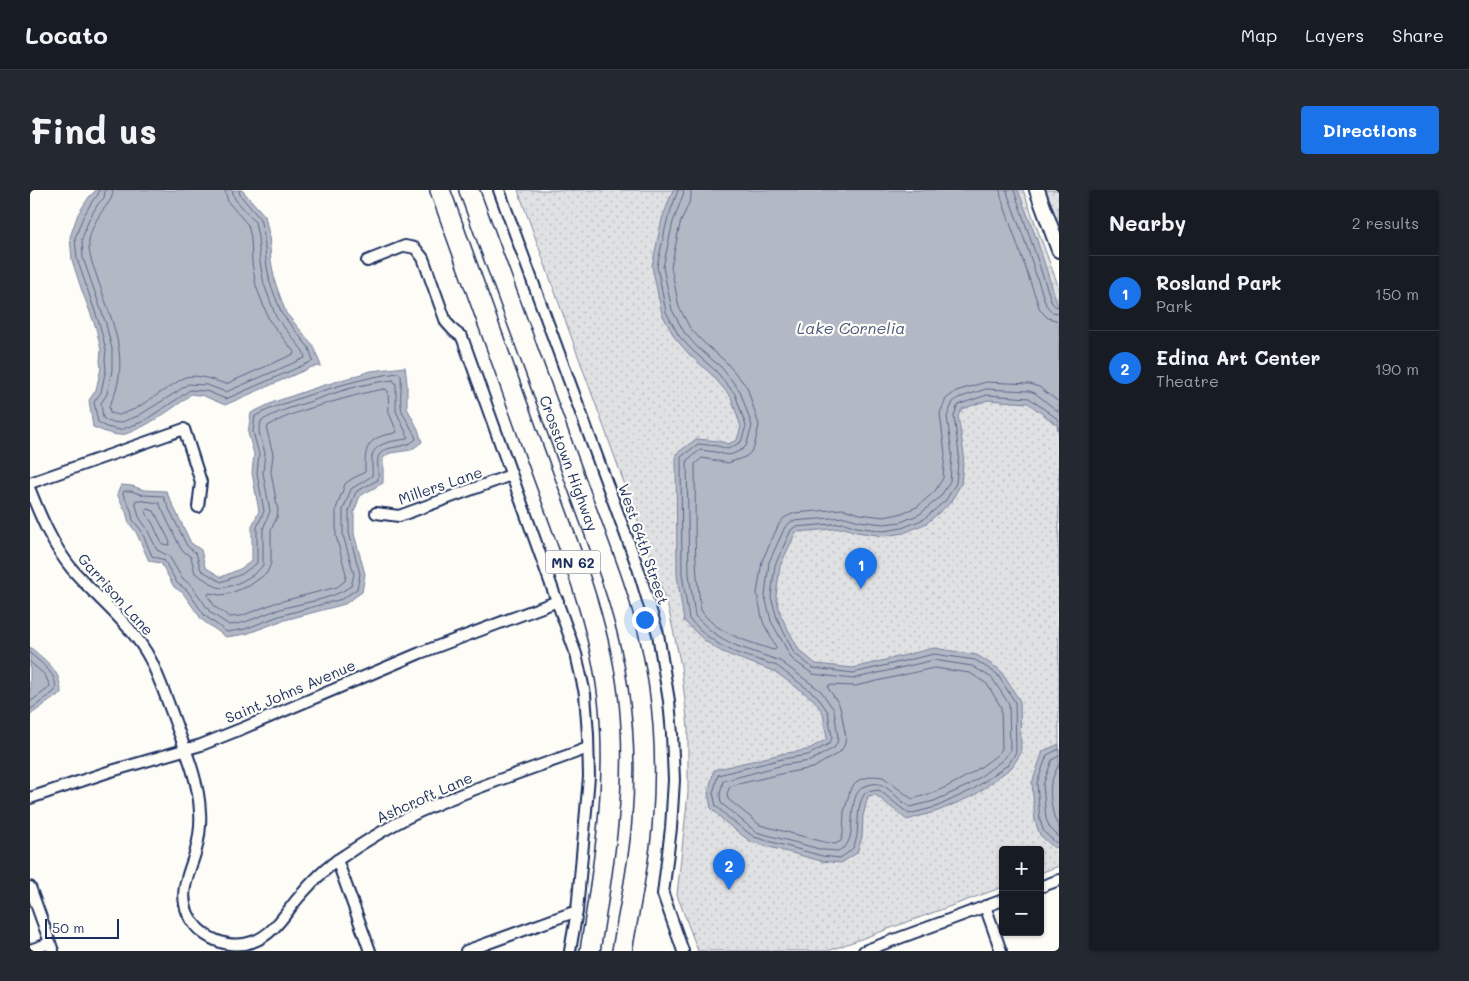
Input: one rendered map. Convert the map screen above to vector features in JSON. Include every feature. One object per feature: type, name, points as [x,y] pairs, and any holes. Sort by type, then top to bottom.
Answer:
[{"type":"highway","name":"Crosstown Highway","points":[[440,190],[560,523],[592,617],[603,666],[609,704],[612,764],[607,838],[590,951]]},
{"type":"highway","name":"Crosstown Highway","points":[[469,190],[607,566],[632,650],[644,736],[645,779],[642,825],[623,951]]},
{"type":"street","name":"West 64th Street","points":[[499,190],[638,568],[658,634],[669,701],[674,780],[664,894],[683,951]]},
{"type":"street","points":[[1037,190],[1059,250]]},
{"type":"street","points":[[367,261],[405,246],[415,248],[422,258],[446,322],[462,337],[576,654],[585,694],[589,777],[577,911],[570,951]]},
{"type":"street","points":[[30,483],[184,429],[201,482],[198,507]]},
{"type":"street","name":"Millers Lane","points":[[376,514],[399,516],[511,475]]},
{"type":"street","name":"Garrison Lane","points":[[30,490],[39,515],[53,542],[71,568],[140,641],[149,655],[185,749]]},
{"type":"street","name":"Saint Johns Avenue","points":[[30,798],[185,749],[240,729],[420,653],[558,602]]},
{"type":"street","name":"Ashcroft Lane","points":[[185,749],[198,794],[200,814],[195,852],[184,885],[184,900],[188,915],[197,928],[208,938],[222,943],[238,945],[266,936],[312,882],[336,860],[381,832],[418,812],[588,748]]},
{"type":"street","points":[[336,860],[370,951]]},
{"type":"street","points":[[1044,886],[1059,880]]},
{"type":"street","points":[[30,887],[52,947],[30,950]]},
{"type":"street","points":[[864,951],[999,901]]},
{"type":"street","points":[[985,906],[1001,951]]},
{"type":"street","points":[[466,951],[577,911]]},
{"type":"shaded area","points":[[518,190],[1023,190],[1059,288],[1059,866],[1044,872],[1044,846],[999,846],[999,888],[828,951],[698,951],[677,895],[688,793],[688,728],[681,666],[669,611]]},
{"type":"shaded area","points":[[1044,190],[1059,190],[1059,231]]},
{"type":"water","points":[[96,190],[242,190],[265,216],[275,282],[286,313],[313,345],[321,366],[312,367],[225,405],[204,396],[191,394],[157,419],[136,430],[120,435],[93,427],[89,400],[96,390],[101,368],[101,350],[96,328],[72,260],[70,237],[78,214]]},
{"type":"water","name":"Lake Cornelia","points":[[673,190],[1018,190],[1037,240],[1059,309],[1059,434],[1057,425],[1028,403],[988,400],[962,409],[958,416],[964,454],[961,484],[950,503],[927,523],[904,533],[884,536],[856,532],[844,528],[796,532],[780,566],[776,596],[781,616],[799,650],[816,664],[853,668],[934,648],[977,655],[1000,670],[1020,701],[1021,753],[1012,767],[975,795],[938,811],[907,820],[876,795],[868,796],[863,816],[862,837],[857,853],[841,863],[821,861],[751,842],[725,822],[711,808],[708,793],[714,770],[781,754],[807,750],[827,739],[823,713],[814,700],[774,671],[717,649],[704,640],[684,621],[677,575],[676,454],[696,439],[719,441],[728,444],[737,440],[741,427],[731,397],[675,338],[662,314],[652,266],[662,219]]},
{"type":"water","points":[[405,367],[407,408],[418,429],[422,442],[411,450],[390,453],[383,458],[383,483],[360,496],[354,512],[354,534],[365,574],[362,592],[345,604],[281,621],[246,634],[226,637],[202,620],[183,593],[174,587],[161,563],[149,561],[136,532],[129,523],[117,494],[121,485],[144,490],[166,491],[191,543],[201,550],[205,567],[221,577],[240,569],[252,561],[252,526],[259,511],[252,473],[254,454],[248,433],[251,413],[274,402],[371,371]]},
{"type":"water","points":[[30,647],[52,667],[58,678],[61,693],[30,715]]},
{"type":"water","points":[[1059,744],[1059,848],[1053,847],[1040,835],[1035,821],[1032,783],[1043,751]]},
{"type":"place","name":"Rosland Park","points":[[861,589]]},
{"type":"place","name":"Edina Art Center","points":[[729,890]]}]
